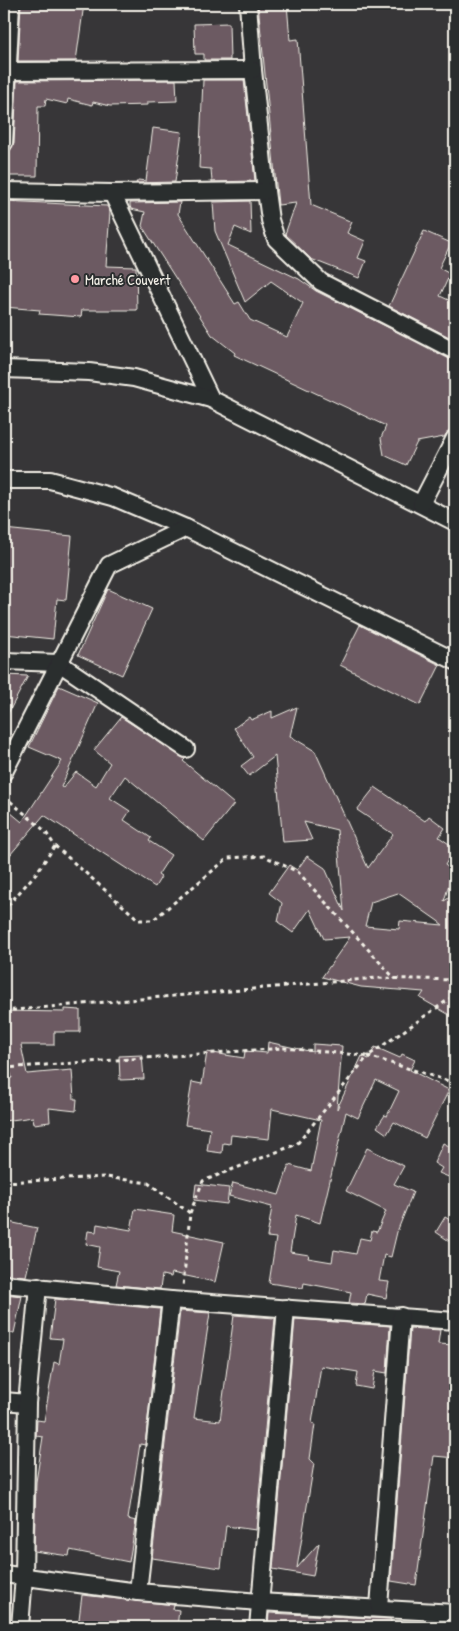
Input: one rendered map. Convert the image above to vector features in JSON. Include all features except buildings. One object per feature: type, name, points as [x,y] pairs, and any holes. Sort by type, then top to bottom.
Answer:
[{"type":"street","points":[[4,143],[11,4]]},
{"type":"street","points":[[248,4],[252,70],[266,191],[270,220],[276,239],[321,282],[455,351]]},
{"type":"street","points":[[8,71],[252,70]]},
{"type":"street","points":[[4,191],[112,193],[266,191]]},
{"type":"street","points":[[112,193],[211,399]]},
{"type":"street","points":[[4,369],[89,372],[134,378],[211,399],[455,522]]},
{"type":"street","points":[[421,504],[455,438]]},
{"type":"street","points":[[4,480],[50,480],[113,497],[186,528],[455,660]]},
{"type":"street","points":[[4,772],[109,565],[186,528]]},
{"type":"street","points":[[4,661],[58,664],[186,749]]},
{"type":"street","points":[[4,1284],[177,1300],[455,1321]]},
{"type":"street","points":[[20,1627],[24,1576],[27,1403],[38,1286]]},
{"type":"street","points":[[138,1592],[177,1300]]},
{"type":"street","points":[[258,1627],[286,1308]]},
{"type":"street","points":[[379,1607],[401,1316]]},
{"type":"street","points":[[4,1401],[27,1403]]},
{"type":"street","points":[[4,1574],[138,1592],[259,1602],[379,1607],[455,1613]]},
{"type":"path","points":[[4,796],[45,831],[55,846],[139,920],[153,920],[228,858],[264,856],[298,872],[394,979]]},
{"type":"path","points":[[4,910],[37,872],[55,846]]},
{"type":"path","points":[[4,1011],[377,978],[455,980]]},
{"type":"path","points":[[177,1300],[190,1213],[203,1181],[297,1144],[368,1056],[455,995]]},
{"type":"path","points":[[4,1068],[284,1048],[368,1056],[455,1083]]},
{"type":"path","points":[[4,1182],[106,1177],[148,1183],[190,1213]]},
{"type":"shaded area","points":[[4,1406],[11,1407],[4,1559]]},
{"type":"place","name":"Marché Couvert","points":[[75,279]]}]
